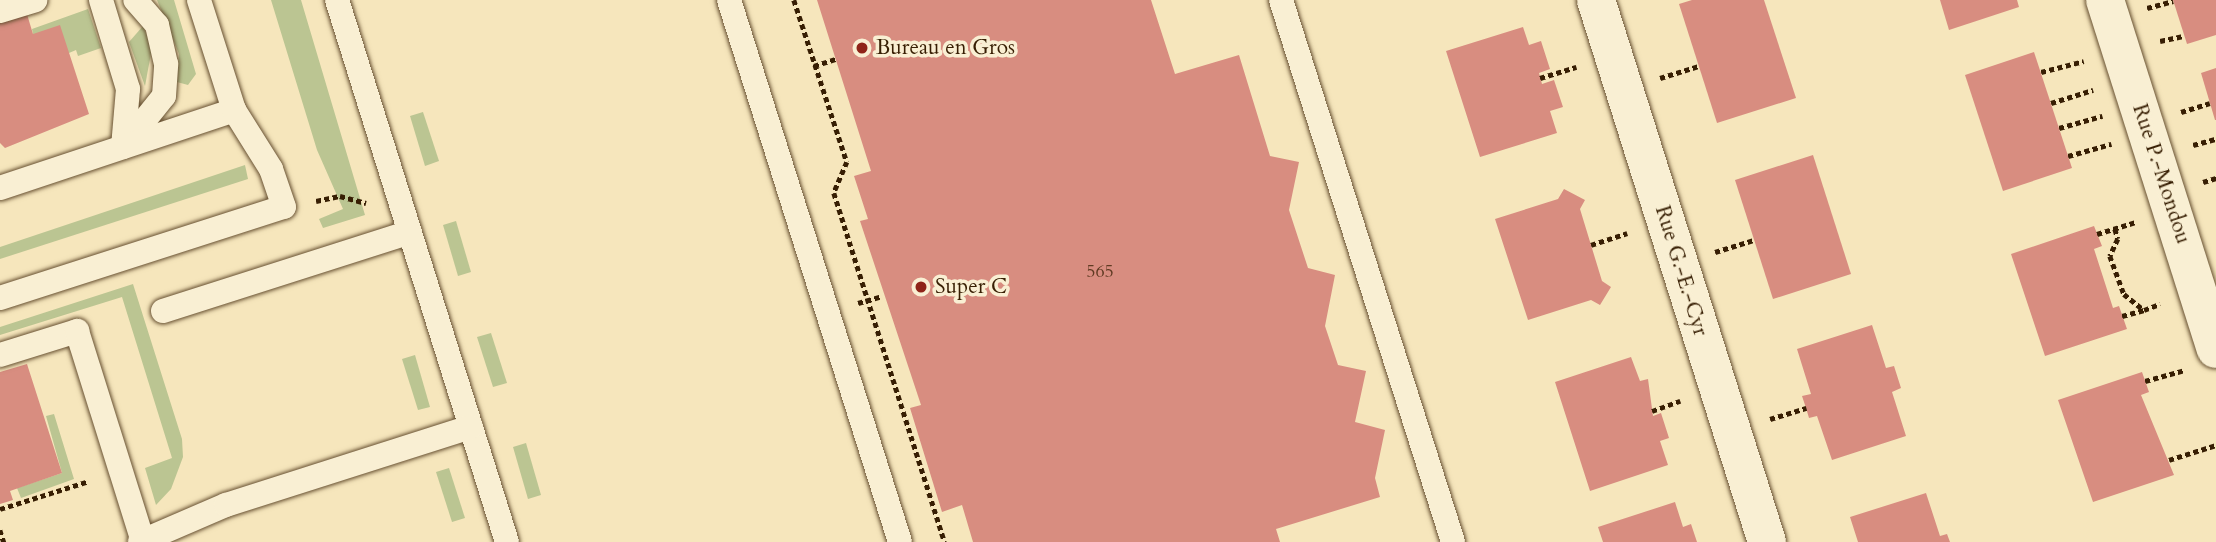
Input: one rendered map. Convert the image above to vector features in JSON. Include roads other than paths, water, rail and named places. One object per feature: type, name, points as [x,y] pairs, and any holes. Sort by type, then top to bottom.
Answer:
[{"type":"street","name":"Rue G.-E.-Cyr","points":[[1596,0],[1767,542]]},
{"type":"street","name":"Rue P.-Mondou","points":[[2105,0],[2216,349]]},
{"type":"lane","points":[[0,11],[34,0]]},
{"type":"lane","points":[[101,0],[128,89],[123,147]]},
{"type":"lane","points":[[123,147],[164,96],[166,64],[157,25],[135,0]]},
{"type":"lane","points":[[0,298],[284,207],[271,169],[234,110],[200,0]]},
{"type":"lane","points":[[337,0],[507,542]]},
{"type":"lane","points":[[729,0],[900,542]]},
{"type":"lane","points":[[1281,0],[1453,542]]},
{"type":"lane","points":[[0,188],[234,110]]},
{"type":"lane","points":[[163,311],[410,232]]},
{"type":"lane","points":[[0,355],[77,331],[142,541],[226,505],[471,427]]},
{"type":"place","name":"Bureau en Gros","points":[[862,48]]},
{"type":"place","name":"Super C","points":[[921,287]]}]
